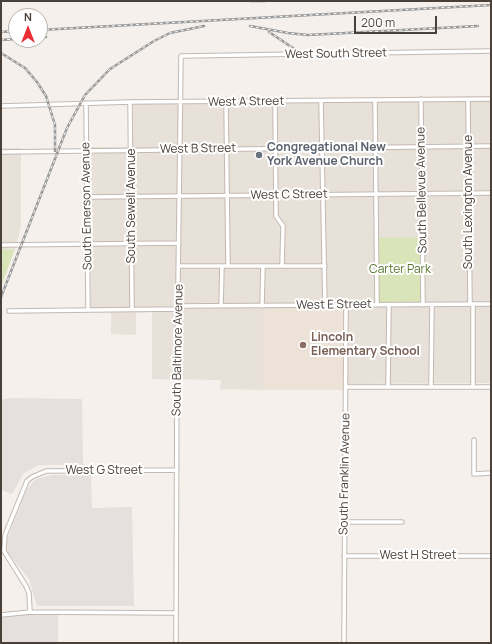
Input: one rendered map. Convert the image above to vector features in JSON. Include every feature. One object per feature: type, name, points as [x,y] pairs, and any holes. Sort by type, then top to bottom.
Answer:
[{"type":"street","name":"West South Street","points":[[181,56],[491,51]]},
{"type":"street","name":"South Baltimore Avenue","points":[[176,643],[177,308],[179,266],[181,56]]},
{"type":"street","name":"South Bellevue Avenue","points":[[421,99],[423,305]]},
{"type":"street","name":"South Lexington Avenue","points":[[468,99],[473,387]]},
{"type":"street","name":"West A Street","points":[[1,106],[130,102],[491,99]]},
{"type":"street","points":[[375,100],[377,305]]},
{"type":"street","points":[[275,101],[275,195],[276,216],[283,226],[282,266]]},
{"type":"street","points":[[321,101],[325,306]]},
{"type":"street","name":"South Sewell Avenue","points":[[130,102],[132,309]]},
{"type":"street","points":[[226,102],[228,266]]},
{"type":"street","name":"South Emerson Avenue","points":[[86,103],[88,309]]},
{"type":"street","name":"West B Street","points":[[1,152],[376,146],[491,146]]},
{"type":"street","name":"West C Street","points":[[87,197],[491,193]]},
{"type":"street","points":[[1,245],[179,243]]},
{"type":"street","points":[[179,266],[325,266]]},
{"type":"street","points":[[221,306],[222,266]]},
{"type":"street","points":[[262,306],[263,266]]},
{"type":"street","name":"West E Street","points":[[8,311],[221,306],[491,304]]},
{"type":"street","name":"South Franklin Avenue","points":[[344,643],[346,305]]},
{"type":"street","points":[[388,387],[389,305]]},
{"type":"street","points":[[431,387],[432,305]]},
{"type":"street","points":[[346,387],[491,388]]},
{"type":"street","points":[[474,440],[474,474],[491,473]]},
{"type":"street","name":"West G Street","points":[[30,612],[29,593],[23,580],[6,556],[4,543],[5,536],[24,488],[32,476],[46,471],[177,470]]},
{"type":"street","points":[[344,522],[402,522]]},
{"type":"street","name":"West H Street","points":[[344,556],[491,556]]},
{"type":"street","points":[[1,615],[30,612],[176,613]]},
{"type":"shaded area","points":[[491,96],[491,383],[343,384],[343,390],[263,390],[220,389],[221,380],[152,379],[152,312],[136,313],[136,335],[111,334],[111,312],[91,312],[89,147],[133,147],[133,100]]},
{"type":"shaded area","points":[[1,148],[21,148],[21,227],[15,249],[1,250]]},
{"type":"shaded area","name":"Lincoln Elementary School","points":[[263,307],[343,307],[343,390],[263,390]]},
{"type":"shaded area","points":[[10,398],[82,399],[83,465],[39,465],[24,473],[12,494],[1,490],[1,400]]},
{"type":"shaded area","points":[[52,475],[91,475],[92,508],[132,507],[134,606],[37,606],[29,579],[8,553],[7,540],[26,490],[36,479]]},
{"type":"shaded area","points":[[9,614],[58,615],[58,643],[1,643],[1,617]]},
{"type":"green space","name":"Carter Park","points":[[421,237],[421,302],[379,302],[378,238]]},
{"type":"green space","points":[[15,249],[1,287],[1,250]]},
{"type":"railway","points":[[250,1],[265,1]]},
{"type":"railway","points":[[48,30],[491,5]]},
{"type":"railway","points":[[1,297],[67,128],[85,95],[110,69],[154,41],[170,33],[204,26]]},
{"type":"railway","points":[[250,26],[308,35],[478,26]]},
{"type":"railway","points":[[1,32],[8,32]]},
{"type":"railway","points":[[269,32],[299,52]]},
{"type":"railway","points":[[1,40],[8,40]]},
{"type":"railway","points":[[1,53],[25,68],[46,96],[55,125],[55,151]]},
{"type":"place","name":"Congregational New York Avenue Church","points":[[259,155]]},
{"type":"place","name":"Lincoln Elementary School","points":[[303,345]]}]
